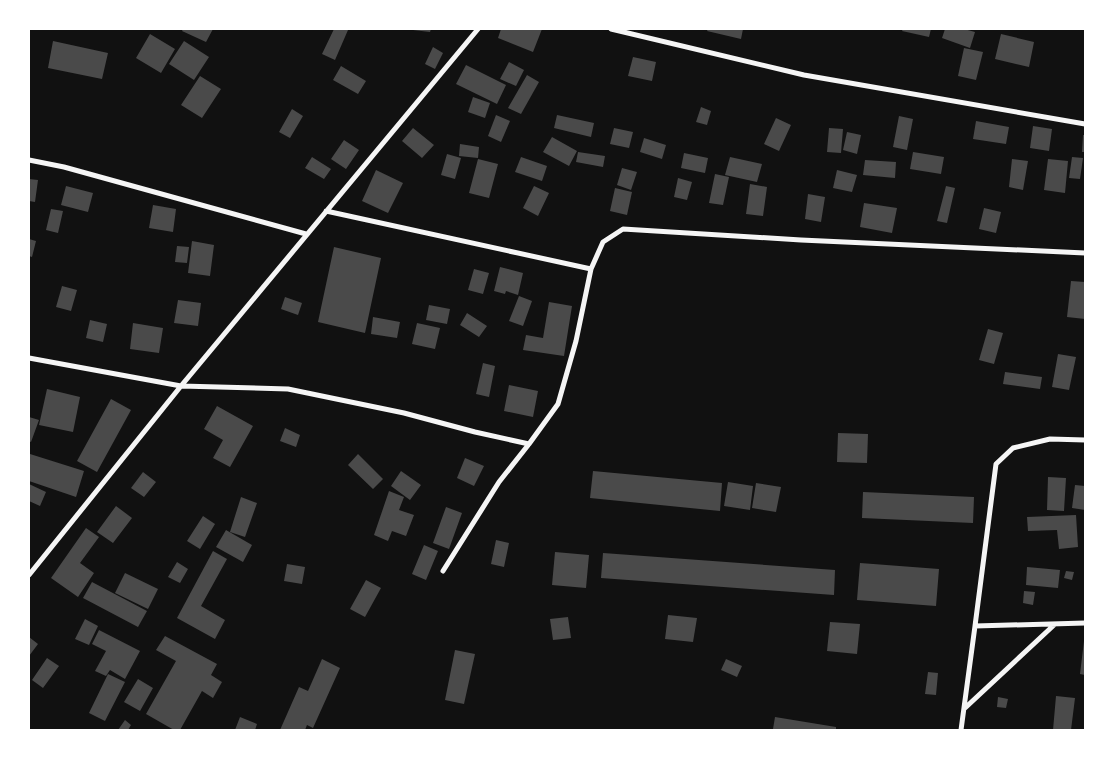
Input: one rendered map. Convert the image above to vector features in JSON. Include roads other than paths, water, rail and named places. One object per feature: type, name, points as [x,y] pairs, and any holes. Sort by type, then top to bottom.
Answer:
[{"type":"street","points":[[29,575],[181,386],[478,29]]},
{"type":"street","points":[[611,29],[804,75],[1085,124]]},
{"type":"street","points":[[29,160],[64,166],[306,234]]},
{"type":"street","points":[[326,211],[592,269]]},
{"type":"street","points":[[443,571],[499,482],[558,404],[576,341],[592,269],[603,242],[623,229],[801,240],[1085,253]]},
{"type":"street","points":[[29,358],[181,386],[288,389],[404,413],[528,444]]},
{"type":"street","points":[[961,730],[996,464],[1013,448],[1050,439],[1085,440]]},
{"type":"street","points":[[975,626],[1085,623]]},
{"type":"street","points":[[964,708],[1054,625]]}]
